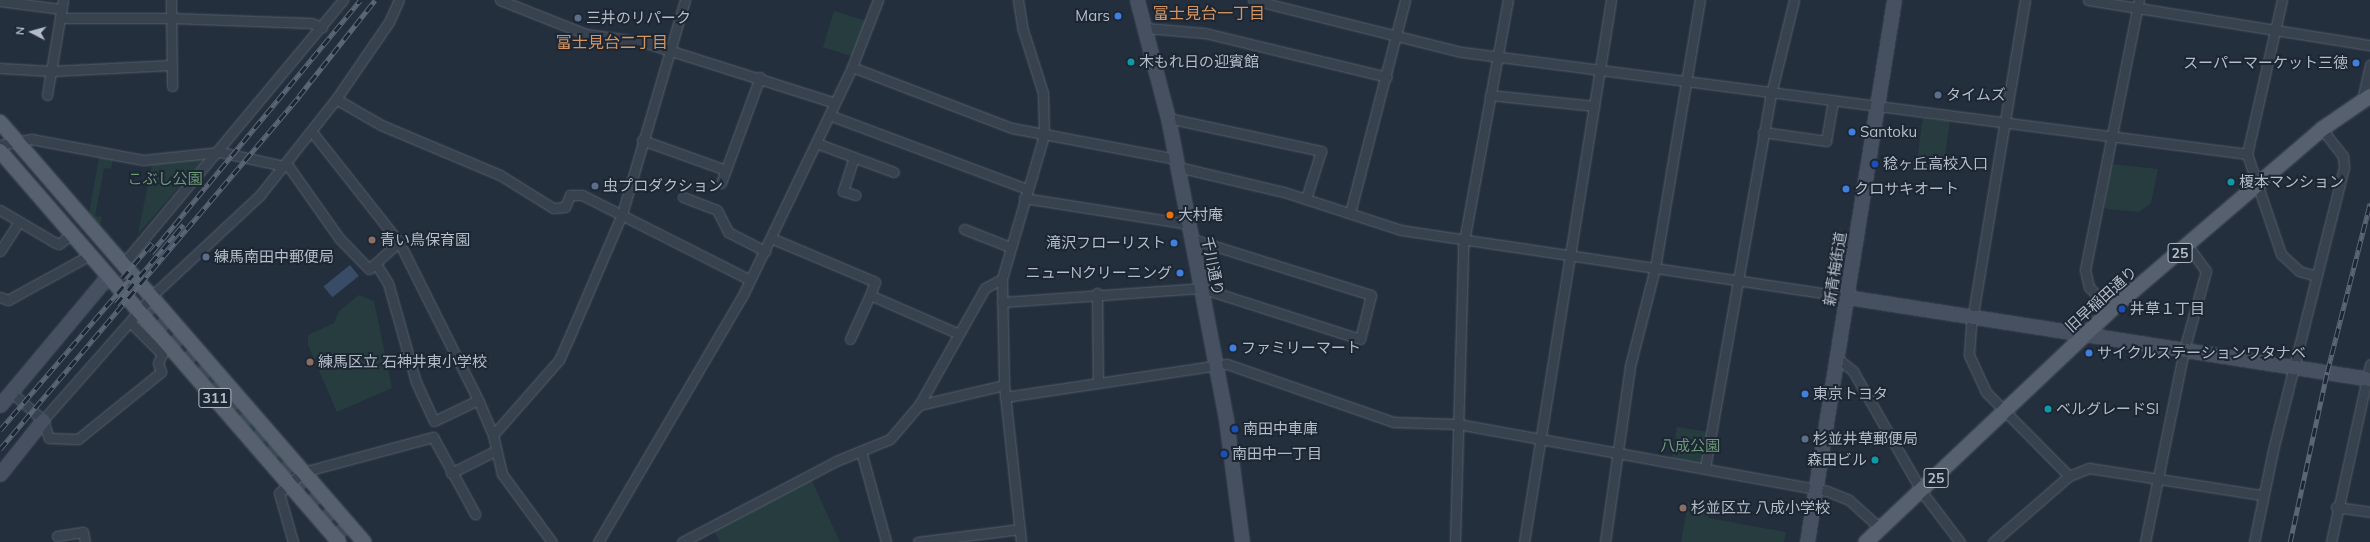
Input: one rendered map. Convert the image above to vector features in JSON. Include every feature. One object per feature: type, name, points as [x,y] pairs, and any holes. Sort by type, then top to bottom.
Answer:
[{"type":"main road","name":"千川通り","points":[[1137,0],[1146,28],[1168,118],[1192,239],[1216,366],[1242,542]]},
{"type":"main road","name":"新青梅街道","points":[[1807,542],[1894,0]]},
{"type":"main road","name":"旧早稲田通り","points":[[1866,542],[1922,492],[2111,310],[2259,186],[2322,129],[2366,98]]},
{"type":"main road","points":[[0,122],[364,542]]},
{"type":"main road","points":[[0,152],[108,276],[4,397]]},
{"type":"main road","name":"311","points":[[108,276],[141,312],[339,542]]},
{"type":"main road","points":[[1847,297],[2368,378]]},
{"type":"main road","points":[[0,474],[44,420]]},
{"type":"street","points":[[171,0],[172,86]]},
{"type":"street","points":[[123,264],[220,152],[343,0]]},
{"type":"street","points":[[44,420],[132,324],[152,297],[260,195],[312,132],[336,99],[389,22],[399,0]]},
{"type":"street","points":[[500,0],[586,34],[643,42],[760,77],[835,103]]},
{"type":"street","points":[[493,435],[559,360],[622,214],[668,50],[685,0]]},
{"type":"street","points":[[598,542],[750,280],[765,251],[852,67],[878,0]]},
{"type":"street","points":[[1018,0],[1023,30],[1043,93],[1044,135],[1025,194],[1002,279],[1004,385],[1021,542]]},
{"type":"street","points":[[1253,0],[1293,5],[1396,36],[1497,57],[1686,80],[1772,93],[2110,135],[2247,154]]},
{"type":"street","points":[[1350,213],[1387,77],[1405,0]]},
{"type":"street","points":[[1455,542],[1464,238],[1508,0]]},
{"type":"street","points":[[1524,542],[1611,0]]},
{"type":"street","points":[[1604,542],[1630,366],[1655,268],[1700,0]]},
{"type":"street","points":[[1705,468],[1763,132],[1794,0]]},
{"type":"street","points":[[2025,0],[1972,317],[1969,355],[1986,392],[2069,476]]},
{"type":"street","points":[[2088,0],[2138,4],[2370,45]]},
{"type":"street","points":[[2282,0],[2247,154],[2281,254],[2299,271],[2316,276]]},
{"type":"street","points":[[0,1],[62,4],[47,95]]},
{"type":"street","points":[[2111,310],[2089,287],[2085,270],[2110,135],[2138,4]]},
{"type":"street","points":[[60,18],[171,18],[311,24],[322,27]]},
{"type":"street","points":[[1146,28],[1205,33],[1387,77]]},
{"type":"street","points":[[0,68],[51,71],[172,65]]},
{"type":"street","points":[[2366,98],[2370,65]]},
{"type":"street","points":[[852,67],[954,109],[1044,135],[1177,163],[1306,199],[1401,230],[1464,238],[1847,297]]},
{"type":"street","points":[[721,183],[760,77]]},
{"type":"street","points":[[1490,95],[1594,106]]},
{"type":"street","points":[[336,99],[381,125],[506,178],[553,208],[565,207],[570,195],[582,195],[750,280]]},
{"type":"street","points":[[1763,132],[1826,141],[1833,101]]},
{"type":"street","points":[[829,115],[1025,194],[1188,224]]},
{"type":"street","points":[[1168,118],[1321,152],[1306,199]]},
{"type":"street","points":[[2254,542],[2262,495],[2344,167],[2344,156],[2322,129]]},
{"type":"street","points":[[312,132],[399,242],[493,435],[495,451],[512,491],[537,518],[552,542]]},
{"type":"street","points":[[0,145],[16,140],[46,141],[144,160],[220,152],[289,167],[339,238],[369,269],[399,242]]},
{"type":"street","points":[[642,140],[726,170]]},
{"type":"street","points":[[816,143],[894,172]]},
{"type":"street","points":[[854,157],[843,191],[855,195]]},
{"type":"street","points":[[682,197],[717,210],[728,232],[765,251]]},
{"type":"street","points":[[0,210],[59,244],[72,234]]},
{"type":"street","points":[[0,252],[19,222]]},
{"type":"street","points":[[964,229],[1010,247]]},
{"type":"street","points":[[771,238],[875,282],[850,338]]},
{"type":"street","points":[[1002,302],[1097,293],[1201,288],[1360,339],[1371,295],[1192,239]]},
{"type":"street","points":[[2145,542],[2184,350],[2206,271],[2188,246]]},
{"type":"street","points":[[0,298],[8,300],[90,255]]},
{"type":"street","points":[[376,264],[388,283],[416,382],[434,421],[476,401]]},
{"type":"street","points":[[682,542],[836,461],[896,434],[919,405],[956,333],[985,288],[1002,279]]},
{"type":"street","points":[[1097,293],[1098,383]]},
{"type":"street","points":[[870,295],[956,333]]},
{"type":"street","points":[[4,397],[44,420],[49,438],[76,440],[142,383],[159,374],[158,363],[162,354],[132,324]]},
{"type":"street","points":[[1837,358],[1853,372],[1922,492],[1960,542]]},
{"type":"street","points":[[1005,398],[1227,364],[1394,422],[1458,424],[1816,488],[1849,500],[1880,528]]},
{"type":"street","points":[[2331,542],[2336,507],[2368,378],[2370,364]]},
{"type":"street","points":[[919,405],[1004,385]]},
{"type":"street","points":[[293,542],[278,499],[279,493],[303,472],[433,437],[476,514]]},
{"type":"street","points":[[452,473],[495,451]]},
{"type":"street","points":[[861,451],[886,542]]},
{"type":"street","points":[[1993,542],[2069,476],[2095,468],[2262,495]]},
{"type":"street","points":[[2336,507],[2370,512]]},
{"type":"street","points":[[918,542],[1019,529]]},
{"type":"street","points":[[57,536],[83,532],[85,542]]},
{"type":"green space","points":[[834,11],[867,21],[855,57],[823,47]]},
{"type":"green space","points":[[1923,118],[1950,122],[1943,169],[1916,166]]},
{"type":"green space","points":[[99,157],[113,159],[111,169],[104,168],[95,216],[102,217],[100,226],[89,213]]},
{"type":"green space","name":"こぶし公園","points":[[199,157],[202,161],[138,234],[152,164]]},
{"type":"green space","points":[[2112,164],[2158,169],[2151,203],[2139,212],[2107,209],[2104,206]]},
{"type":"green space","points":[[359,295],[374,301],[392,388],[337,412],[308,345],[308,335],[334,323],[339,311]]},
{"type":"green space","points":[[202,361],[287,462],[280,468],[195,367]]},
{"type":"green space","name":"八成公園","points":[[1677,427],[1708,432],[1702,465],[1672,461]]},
{"type":"green space","points":[[811,479],[840,542],[720,542],[714,531]]},
{"type":"green space","points":[[1688,502],[1710,506],[1708,518],[1786,532],[1784,542],[1681,542]]},
{"type":"water","points":[[350,265],[359,276],[332,297],[324,286]]},
{"type":"tunnel","points":[[143,305],[349,542]]},
{"type":"railway","points":[[151,253],[360,0]]},
{"type":"railway","points":[[0,449],[299,96],[375,0]]},
{"type":"railway","points":[[2290,542],[2327,372],[2370,203]]},
{"type":"railway","points":[[116,304],[183,225]]},
{"type":"railway","points":[[122,278],[152,243]]},
{"type":"railway","points":[[0,430],[133,275]]},
{"type":"place","name":"Mars","points":[[1118,16]]},
{"type":"place","name":"三井のリパーク","points":[[578,18]]},
{"type":"place","name":"木もれ日の迎賓館","points":[[1131,62]]},
{"type":"place","name":"スーパーマーケット三徳","points":[[2356,63]]},
{"type":"place","name":"タイムズ","points":[[1938,95]]},
{"type":"place","name":"Santoku","points":[[1852,132]]},
{"type":"place","name":"稔ヶ丘高校入口","points":[[1875,164]]},
{"type":"place","name":"榎本マンション","points":[[2231,182]]},
{"type":"place","name":"虫プロダクション","points":[[595,186]]},
{"type":"place","name":"クロサキオート","points":[[1846,189]]},
{"type":"place","name":"大村庵","points":[[1170,215]]},
{"type":"place","name":"青い鳥保育園","points":[[372,240]]},
{"type":"place","name":"滝沢フローリスト","points":[[1174,243]]},
{"type":"place","name":"練馬南田中郵便局","points":[[206,257]]},
{"type":"place","name":"ニューNクリーニング","points":[[1180,273]]},
{"type":"place","name":"井草１丁目","points":[[2122,309]]},
{"type":"place","name":"ファミリーマート","points":[[1233,348]]},
{"type":"place","name":"サイクルステーションワタナベ","points":[[2089,353]]},
{"type":"place","name":"練馬区立 石神井東小学校","points":[[310,362]]},
{"type":"place","name":"東京トヨタ","points":[[1805,394]]},
{"type":"place","name":"ベルグレードSI","points":[[2048,409]]},
{"type":"place","name":"南田中車庫","points":[[1235,429]]},
{"type":"place","name":"杉並井草郵便局","points":[[1805,439]]},
{"type":"place","name":"南田中一丁目","points":[[1224,454]]},
{"type":"place","name":"森田ビル","points":[[1875,460]]},
{"type":"place","name":"杉並区立 八成小学校","points":[[1683,508]]},
{"type":"district","name":"富士見台一丁目","points":[[1209,13]]},
{"type":"district","name":"富士見台二丁目","points":[[612,42]]}]
